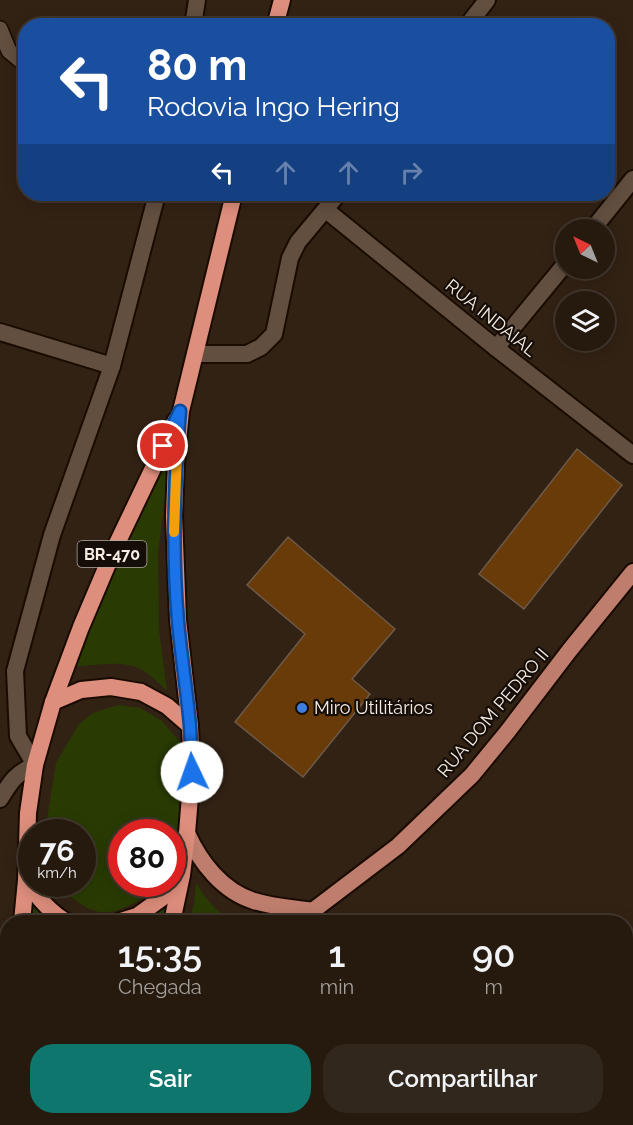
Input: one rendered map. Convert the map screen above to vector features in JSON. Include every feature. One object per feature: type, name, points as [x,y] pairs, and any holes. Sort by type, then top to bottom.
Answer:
[{"type":"highway","points":[[277,18],[282,0]]},
{"type":"highway","name":"BR-470","points":[[28,819],[35,765],[53,702],[112,554],[180,411],[232,201]]},
{"type":"highway","name":"BR-470","points":[[180,411],[175,484],[175,568],[178,620],[190,726],[192,772],[186,847]]},
{"type":"highway","points":[[53,702],[81,690],[111,687],[141,692],[168,706],[190,726]]},
{"type":"highway","name":"BR-470","points":[[23,915],[24,897]]},
{"type":"highway","points":[[37,897],[55,915]]},
{"type":"highway","points":[[138,915],[163,897]]},
{"type":"highway","name":"BR-470","points":[[173,915],[177,897]]},
{"type":"main road","name":"RUA DOM PEDRO II","points":[[308,915],[398,846],[472,775],[633,572]]},
{"type":"main road","points":[[188,833],[195,851],[209,870],[231,889],[251,900],[313,911]]},
{"type":"street","points":[[194,18],[197,0]]},
{"type":"street","points":[[473,18],[487,0]]},
{"type":"street","points":[[601,219],[633,179]]},
{"type":"street","points":[[0,799],[22,770],[35,765],[18,736],[15,671],[52,535],[112,366],[155,201]]},
{"type":"street","points":[[195,354],[247,354],[261,347],[274,334],[290,258],[298,242],[333,201]]},
{"type":"street","name":"RUA INDAIAL","points":[[326,210],[496,348],[633,455]]},
{"type":"street","points":[[496,348],[555,276]]},
{"type":"street","points":[[0,332],[112,366]]},
{"type":"lane","points":[[0,29],[9,51],[18,58]]},
{"type":"green space","points":[[173,437],[158,553],[159,630],[167,691],[147,673],[133,666],[110,664],[71,667],[132,534]]},
{"type":"green space","points":[[118,705],[140,708],[162,721],[179,741],[179,819],[108,819],[108,897],[145,897],[112,912],[95,911],[72,897],[96,897],[96,819],[47,819],[56,763],[79,724],[93,713]]},
{"type":"green space","points":[[196,883],[215,908],[226,915],[191,915]]},
{"type":"green space","points":[[171,899],[167,915],[154,915]]},
{"type":"green space","points":[[33,902],[43,915],[32,915]]},
{"type":"building","points":[[577,449],[622,485],[524,609],[479,574]]},
{"type":"building","points":[[288,537],[395,629],[352,679],[370,694],[303,777],[235,722],[305,634],[247,585]]},
{"type":"slow traffic","points":[[174,532],[177,451]]},
{"type":"place","name":"Miro Utilitários","points":[[302,708]]},
{"type":"route","points":[[163,446],[180,411],[174,516],[175,568],[178,620],[190,726],[192,772]]}]
